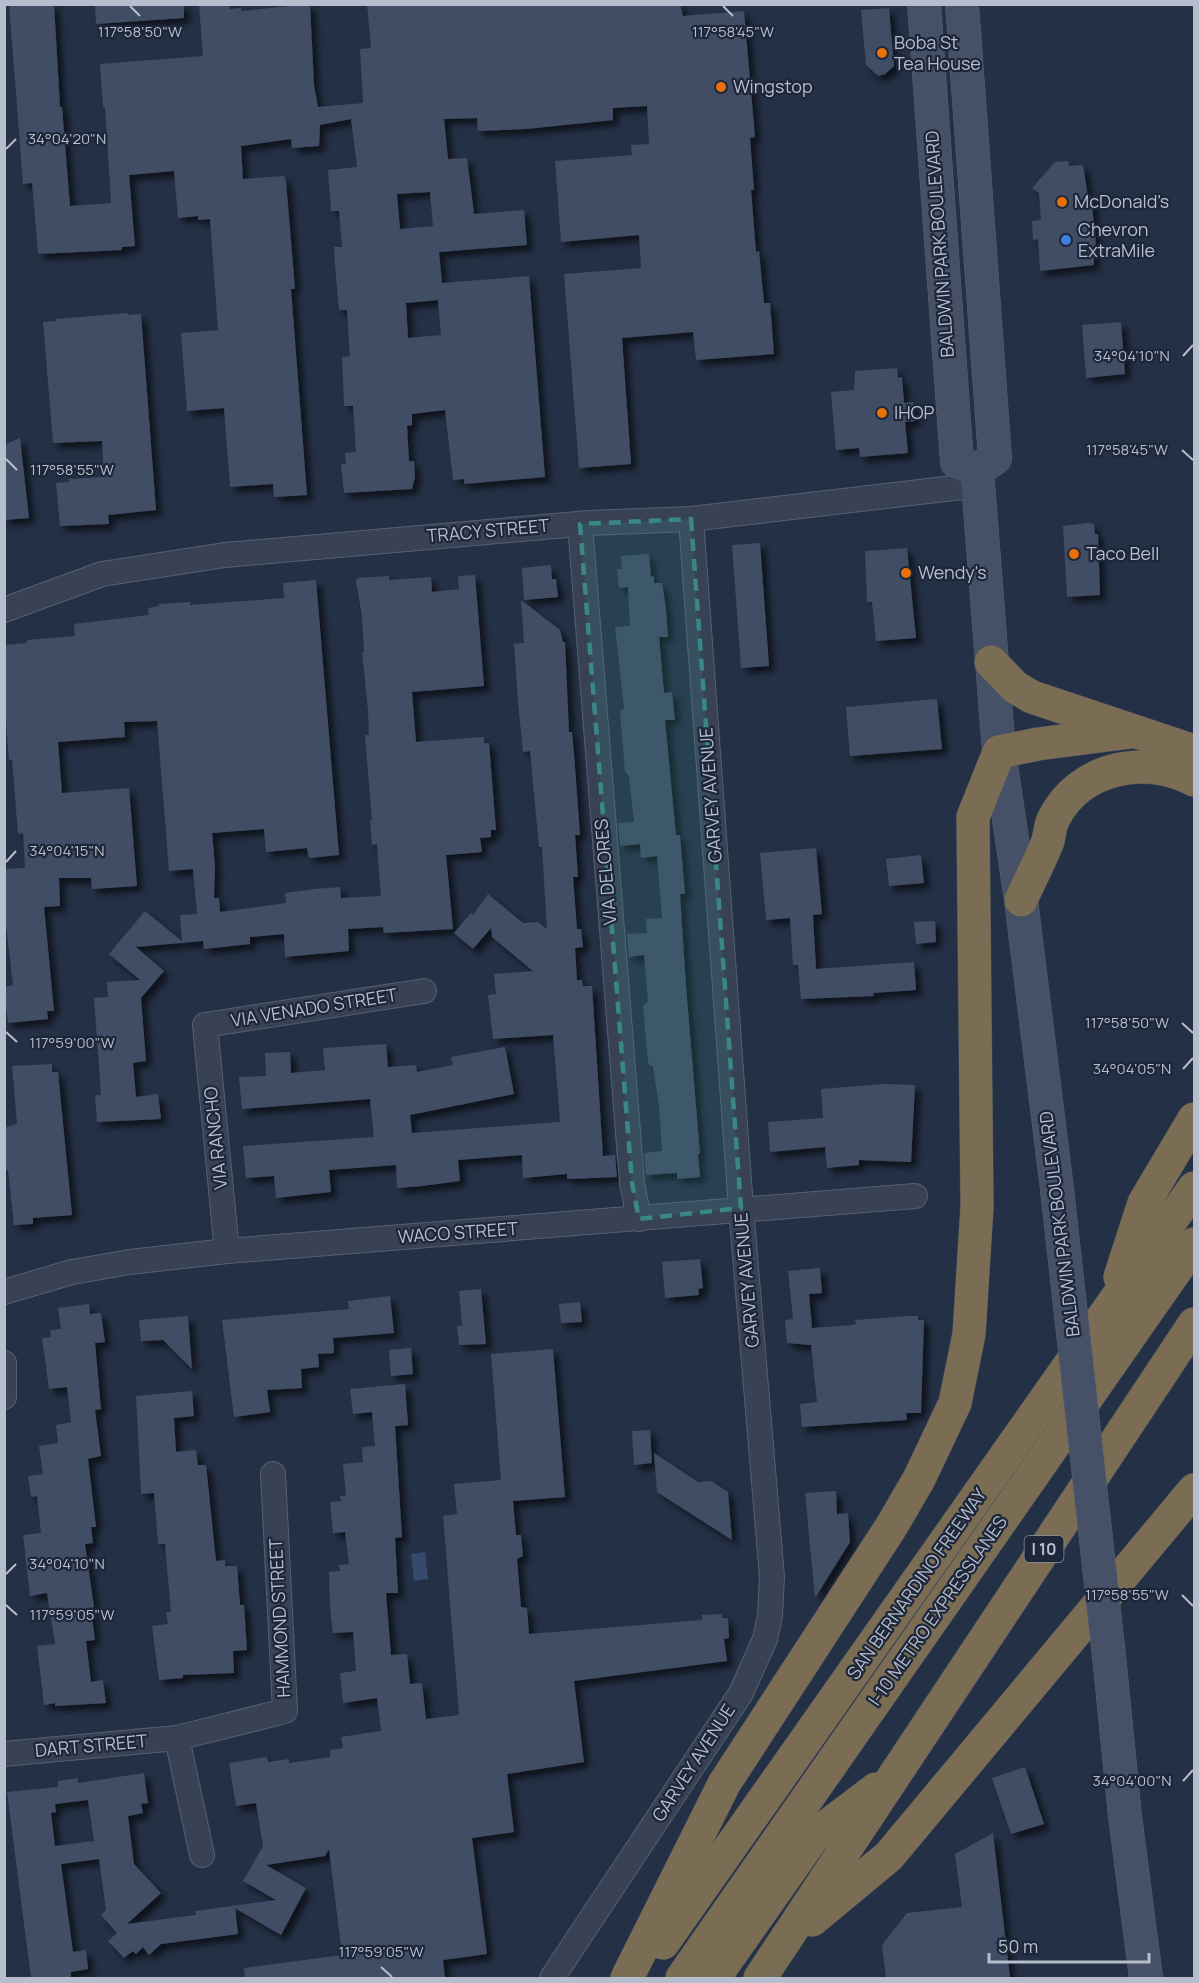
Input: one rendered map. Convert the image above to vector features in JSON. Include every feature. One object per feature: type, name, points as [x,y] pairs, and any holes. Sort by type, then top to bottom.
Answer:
[{"type":"highway","points":[[991,662],[1016,687],[1032,697],[1131,732],[1194,751]]},
{"type":"highway","points":[[627,1978],[724,1784],[891,1527],[919,1479],[955,1403],[969,1334],[977,1207],[973,817],[999,752],[1038,744],[1131,732]]},
{"type":"highway","points":[[1021,900],[1048,840],[1053,820],[1075,790],[1098,776],[1131,766],[1155,766],[1194,780]]},
{"type":"highway","points":[[1110,1307],[1144,1203],[1194,1119]]},
{"type":"highway","name":"SAN BERNARDINO FREEWAY","points":[[637,1978],[1194,1188]]},
{"type":"highway","name":"I-10 METRO EXPRESSLANES","points":[[682,1978],[1194,1244]]},
{"type":"highway","name":"I 10","points":[[760,1978],[1194,1324]]},
{"type":"highway","points":[[786,1941],[889,1856],[1194,1490]]},
{"type":"highway","points":[[714,1978],[814,1836],[894,1775]]},
{"type":"main road","name":"BALDWIN PARK BOULEVARD","points":[[924,4],[957,462],[978,478],[990,608],[991,662],[999,752],[1021,900],[1058,1189],[1125,1816],[1146,1978]]},
{"type":"main road","points":[[939,4],[969,105]]},
{"type":"main road","points":[[962,4],[995,458],[978,478]]},
{"type":"street","name":"TRACY STREET","points":[[4,610],[102,574],[225,555],[580,524],[691,519],[978,478]]},
{"type":"street","name":"GARVEY AVENUE","points":[[552,1978],[741,1693],[765,1639],[770,1616],[772,1577],[741,1208],[691,519]]},
{"type":"street","name":"VIA DELORES","points":[[580,524],[632,1183],[639,1219]]},
{"type":"street","name":"VIA VENADO STREET","points":[[205,1025],[424,992]]},
{"type":"street","name":"VIA RANCHO","points":[[205,1025],[227,1251]]},
{"type":"street","name":"WACO STREET","points":[[4,1292],[72,1272],[227,1251],[639,1219],[741,1208],[915,1196]]},
{"type":"street","points":[[4,1363],[4,1397]]},
{"type":"street","name":"HAMMOND STREET","points":[[177,1738],[285,1711],[273,1474]]},
{"type":"street","points":[[177,1738],[202,1855]]},
{"type":"street","name":"DART STREET","points":[[4,1754],[177,1738]]},
{"type":"highlighted area","points":[[691,519],[741,1208],[639,1219],[632,1183],[580,524]]},
{"type":"water","points":[[425,1552],[428,1579],[414,1581],[411,1554]]},
{"type":"building","points":[[9,4],[54,4],[60,107],[62,107],[70,206],[111,203],[100,64],[203,56],[199,4],[229,4],[230,9],[241,8],[241,11],[310,4],[314,85],[318,107],[363,103],[360,49],[371,48],[367,4],[680,4],[683,16],[744,11],[755,137],[750,138],[756,252],[759,251],[764,303],[770,303],[774,354],[696,360],[693,332],[622,338],[631,464],[579,468],[564,274],[641,268],[639,235],[561,242],[555,161],[632,155],[631,145],[649,144],[647,106],[613,108],[613,120],[526,129],[478,131],[477,118],[444,119],[448,159],[467,158],[474,214],[524,210],[527,245],[439,252],[442,283],[529,276],[545,477],[464,484],[464,479],[453,480],[445,410],[412,414],[412,425],[407,426],[409,461],[414,461],[415,477],[412,489],[344,493],[341,464],[346,464],[345,453],[356,452],[353,406],[344,406],[342,357],[350,356],[347,310],[339,310],[334,247],[342,247],[339,211],[331,211],[328,170],[357,167],[351,119],[320,125],[319,146],[292,148],[291,139],[241,146],[243,179],[284,176],[286,181],[295,289],[291,289],[307,495],[274,497],[273,484],[230,487],[224,408],[187,411],[181,333],[218,330],[210,219],[198,220],[198,216],[178,218],[174,171],[129,175],[135,246],[122,247],[122,250],[38,254],[32,183],[23,184]],"holes":[[[430,192],[433,226],[400,229],[397,194]],[[438,300],[441,335],[408,338],[406,303]]]},
{"type":"building","points":[[95,4],[184,4],[184,18],[96,24]]},
{"type":"building","points":[[889,8],[894,66],[885,74],[878,76],[866,65],[861,10]]},
{"type":"building","points":[[1068,161],[1069,166],[1083,165],[1088,197],[1091,196],[1096,244],[1093,247],[1094,265],[1040,271],[1038,239],[1033,240],[1032,221],[1041,220],[1039,193],[1032,188],[1055,162]]},
{"type":"building","points":[[128,313],[128,315],[141,314],[156,510],[108,515],[109,524],[60,526],[56,483],[69,482],[69,479],[104,477],[102,441],[53,443],[43,322]]},
{"type":"building","points":[[1121,322],[1125,374],[1086,378],[1082,325]]},
{"type":"building","points":[[897,368],[898,378],[902,377],[904,403],[913,402],[915,421],[905,422],[908,453],[860,457],[859,448],[836,450],[831,392],[854,390],[855,371]]},
{"type":"building","points":[[20,438],[29,518],[4,520],[4,445]]},
{"type":"building","points":[[1094,524],[1095,534],[1098,534],[1100,595],[1067,597],[1063,526]]},
{"type":"building","points":[[760,543],[769,666],[741,668],[732,545]]},
{"type":"building","points":[[907,548],[916,638],[876,641],[872,602],[867,602],[865,551]]},
{"type":"building","points":[[649,554],[651,577],[654,576],[654,583],[662,583],[666,609],[668,637],[659,637],[664,693],[672,692],[675,720],[665,720],[676,835],[680,835],[685,894],[680,894],[700,1154],[698,1154],[700,1177],[677,1179],[677,1173],[646,1175],[644,1153],[662,1151],[659,1106],[653,1066],[650,1066],[648,1062],[643,1006],[648,1001],[644,955],[629,957],[627,934],[647,933],[646,919],[662,918],[657,856],[641,858],[640,844],[620,846],[618,823],[634,822],[629,776],[625,772],[620,712],[624,708],[615,627],[630,626],[628,587],[619,588],[617,569],[622,569],[621,556]]},
{"type":"building","points":[[551,565],[552,579],[556,579],[558,597],[524,600],[522,568]]},
{"type":"building","points":[[475,575],[484,686],[412,692],[416,742],[484,737],[484,743],[489,743],[496,830],[491,830],[491,837],[480,838],[482,852],[446,855],[453,929],[384,933],[383,927],[348,929],[349,951],[285,957],[284,934],[250,937],[250,944],[204,949],[203,941],[136,947],[164,971],[141,998],[146,1061],[133,1063],[136,1097],[158,1094],[161,1119],[97,1122],[95,1095],[101,1095],[94,998],[108,997],[107,982],[140,980],[109,954],[145,911],[182,941],[180,915],[197,914],[193,869],[169,871],[157,721],[124,722],[125,737],[58,742],[62,793],[129,788],[137,886],[92,889],[91,878],[59,878],[60,906],[44,907],[54,1011],[47,1011],[48,1019],[8,1023],[4,987],[13,985],[4,908],[4,869],[25,868],[23,833],[18,834],[12,760],[9,760],[4,697],[4,645],[27,643],[27,640],[75,636],[74,624],[149,615],[148,608],[159,606],[159,604],[190,602],[190,605],[284,598],[283,583],[316,580],[339,855],[309,858],[307,848],[266,852],[264,829],[212,833],[215,866],[214,898],[219,898],[220,912],[286,903],[285,893],[314,889],[340,887],[341,898],[381,896],[377,844],[372,845],[370,820],[372,820],[365,735],[369,735],[368,710],[362,652],[364,652],[362,616],[356,581],[358,578],[389,576],[389,580],[431,577],[432,592],[459,589],[458,576]]},
{"type":"building","points":[[521,600],[560,630],[563,642],[565,642],[569,732],[572,732],[580,835],[575,835],[578,877],[573,877],[577,929],[581,929],[583,947],[575,948],[577,980],[582,980],[583,986],[592,986],[603,1156],[615,1155],[617,1177],[567,1179],[567,1174],[523,1178],[522,1155],[458,1160],[460,1181],[397,1188],[396,1165],[329,1170],[331,1192],[276,1198],[274,1176],[246,1178],[243,1146],[374,1137],[370,1099],[242,1109],[239,1077],[266,1076],[265,1053],[290,1052],[291,1073],[325,1070],[323,1048],[386,1044],[388,1067],[416,1065],[417,1072],[453,1065],[451,1057],[505,1047],[514,1094],[410,1115],[412,1133],[560,1122],[553,1035],[493,1039],[488,995],[496,994],[494,974],[533,971],[492,937],[491,928],[473,949],[454,933],[471,913],[473,915],[488,894],[523,923],[538,922],[547,929],[542,847],[539,847],[530,751],[523,752],[518,702],[514,644],[524,643]]},
{"type":"building","points":[[937,699],[942,749],[850,756],[846,707]]},
{"type":"building","points":[[816,848],[822,914],[813,915],[816,969],[914,962],[916,990],[873,993],[874,996],[801,999],[798,965],[793,965],[790,918],[766,920],[760,853]]},
{"type":"building","points":[[921,855],[924,883],[889,886],[886,859]]},
{"type":"building","points":[[935,921],[936,942],[916,944],[914,922]]},
{"type":"building","points":[[52,1064],[52,1072],[58,1072],[72,1215],[33,1218],[33,1224],[14,1225],[8,1170],[4,1171],[4,1128],[17,1124],[12,1066]]},
{"type":"building","points":[[884,1084],[915,1085],[911,1162],[859,1160],[859,1165],[827,1168],[825,1147],[770,1152],[768,1122],[823,1118],[821,1089]]},
{"type":"building","points":[[700,1259],[703,1288],[698,1289],[699,1295],[665,1298],[662,1262]]},
{"type":"building","points":[[820,1268],[822,1293],[809,1294],[812,1328],[852,1325],[856,1324],[855,1320],[907,1316],[918,1316],[918,1320],[924,1320],[921,1413],[906,1413],[907,1420],[802,1427],[800,1404],[817,1402],[811,1345],[787,1343],[785,1320],[793,1319],[788,1271]]},
{"type":"building","points":[[481,1289],[486,1344],[459,1345],[457,1326],[462,1326],[459,1291]]},
{"type":"building","points":[[390,1296],[394,1333],[333,1338],[334,1353],[318,1354],[319,1367],[301,1369],[302,1388],[267,1390],[270,1412],[234,1417],[222,1320],[349,1309],[348,1301]]},
{"type":"building","points":[[580,1302],[582,1322],[561,1323],[559,1304]]},
{"type":"building","points":[[89,1304],[90,1314],[101,1313],[105,1342],[95,1343],[101,1409],[95,1410],[101,1456],[88,1459],[96,1527],[91,1527],[93,1543],[85,1544],[94,1607],[91,1608],[95,1640],[86,1641],[91,1682],[103,1680],[106,1703],[44,1705],[37,1646],[55,1644],[47,1593],[30,1596],[23,1535],[41,1533],[37,1496],[31,1497],[28,1476],[43,1474],[39,1446],[58,1443],[56,1425],[71,1422],[67,1387],[49,1389],[42,1338],[51,1337],[50,1330],[61,1329],[58,1308]]},
{"type":"building","points":[[188,1316],[192,1369],[163,1340],[141,1341],[139,1320]]},
{"type":"building","points":[[411,1348],[413,1374],[391,1376],[389,1350]]},
{"type":"building","points":[[553,1349],[565,1497],[513,1501],[516,1535],[521,1535],[523,1556],[517,1559],[521,1607],[527,1608],[529,1634],[702,1620],[702,1615],[722,1614],[722,1618],[728,1618],[729,1638],[724,1639],[727,1661],[574,1681],[584,1762],[507,1774],[514,1832],[472,1838],[487,1954],[443,1960],[445,1978],[245,1978],[244,1968],[342,1955],[329,1849],[325,1856],[266,1865],[306,1888],[281,1935],[235,1908],[238,1934],[161,1944],[149,1955],[143,1947],[136,1954],[133,1951],[124,1958],[108,1941],[117,1933],[101,1915],[106,1910],[99,1859],[61,1864],[73,1952],[86,1950],[88,1969],[71,1972],[71,1978],[31,1978],[7,1792],[58,1787],[58,1781],[78,1778],[78,1783],[144,1773],[148,1803],[141,1804],[143,1813],[128,1816],[134,1864],[161,1893],[127,1924],[196,1915],[195,1911],[276,1900],[243,1881],[263,1846],[256,1803],[236,1806],[229,1763],[267,1757],[268,1762],[289,1759],[289,1763],[330,1757],[330,1750],[343,1748],[341,1737],[381,1731],[377,1698],[343,1703],[340,1673],[356,1671],[353,1632],[333,1633],[330,1608],[329,1572],[340,1571],[339,1565],[349,1564],[345,1532],[333,1533],[330,1502],[341,1501],[340,1496],[346,1496],[343,1464],[363,1462],[362,1447],[375,1446],[372,1412],[353,1414],[350,1389],[405,1384],[408,1425],[395,1426],[402,1537],[395,1538],[398,1593],[386,1593],[391,1655],[407,1654],[410,1684],[422,1683],[426,1719],[459,1715],[443,1516],[457,1514],[454,1484],[501,1480],[491,1354]],"holes":[[[88,1800],[94,1841],[55,1846],[51,1813],[56,1812],[55,1804]]]},
{"type":"building","points":[[192,1391],[194,1416],[174,1418],[176,1452],[196,1450],[198,1465],[206,1465],[216,1561],[225,1560],[225,1566],[237,1566],[240,1605],[244,1605],[247,1650],[233,1651],[234,1673],[183,1675],[183,1678],[159,1680],[152,1626],[168,1624],[166,1612],[171,1612],[165,1544],[158,1544],[154,1493],[141,1494],[136,1396]]},
{"type":"building","points":[[650,1430],[652,1463],[634,1465],[632,1431]]},
{"type":"building","points":[[654,1453],[698,1482],[711,1481],[728,1492],[732,1540],[657,1492]]},
{"type":"building","points":[[836,1491],[837,1514],[848,1513],[850,1542],[815,1598],[805,1493]]},
{"type":"building","points":[[1025,1767],[1044,1824],[1011,1834],[992,1778]]},
{"type":"building","points":[[993,1833],[1010,1978],[886,1978],[882,1945],[907,1913],[962,1907],[955,1854]]},
{"type":"place","name":"Boba St Tea House","points":[[882,53]]},
{"type":"place","name":"Wingstop","points":[[721,87]]},
{"type":"place","name":"McDonald's","points":[[1062,202]]},
{"type":"place","name":"Chevron ExtraMile","points":[[1066,240]]},
{"type":"place","name":"IHOP","points":[[882,413]]},
{"type":"place","name":"Taco Bell","points":[[1074,554]]},
{"type":"place","name":"Wendy's","points":[[906,573]]}]
